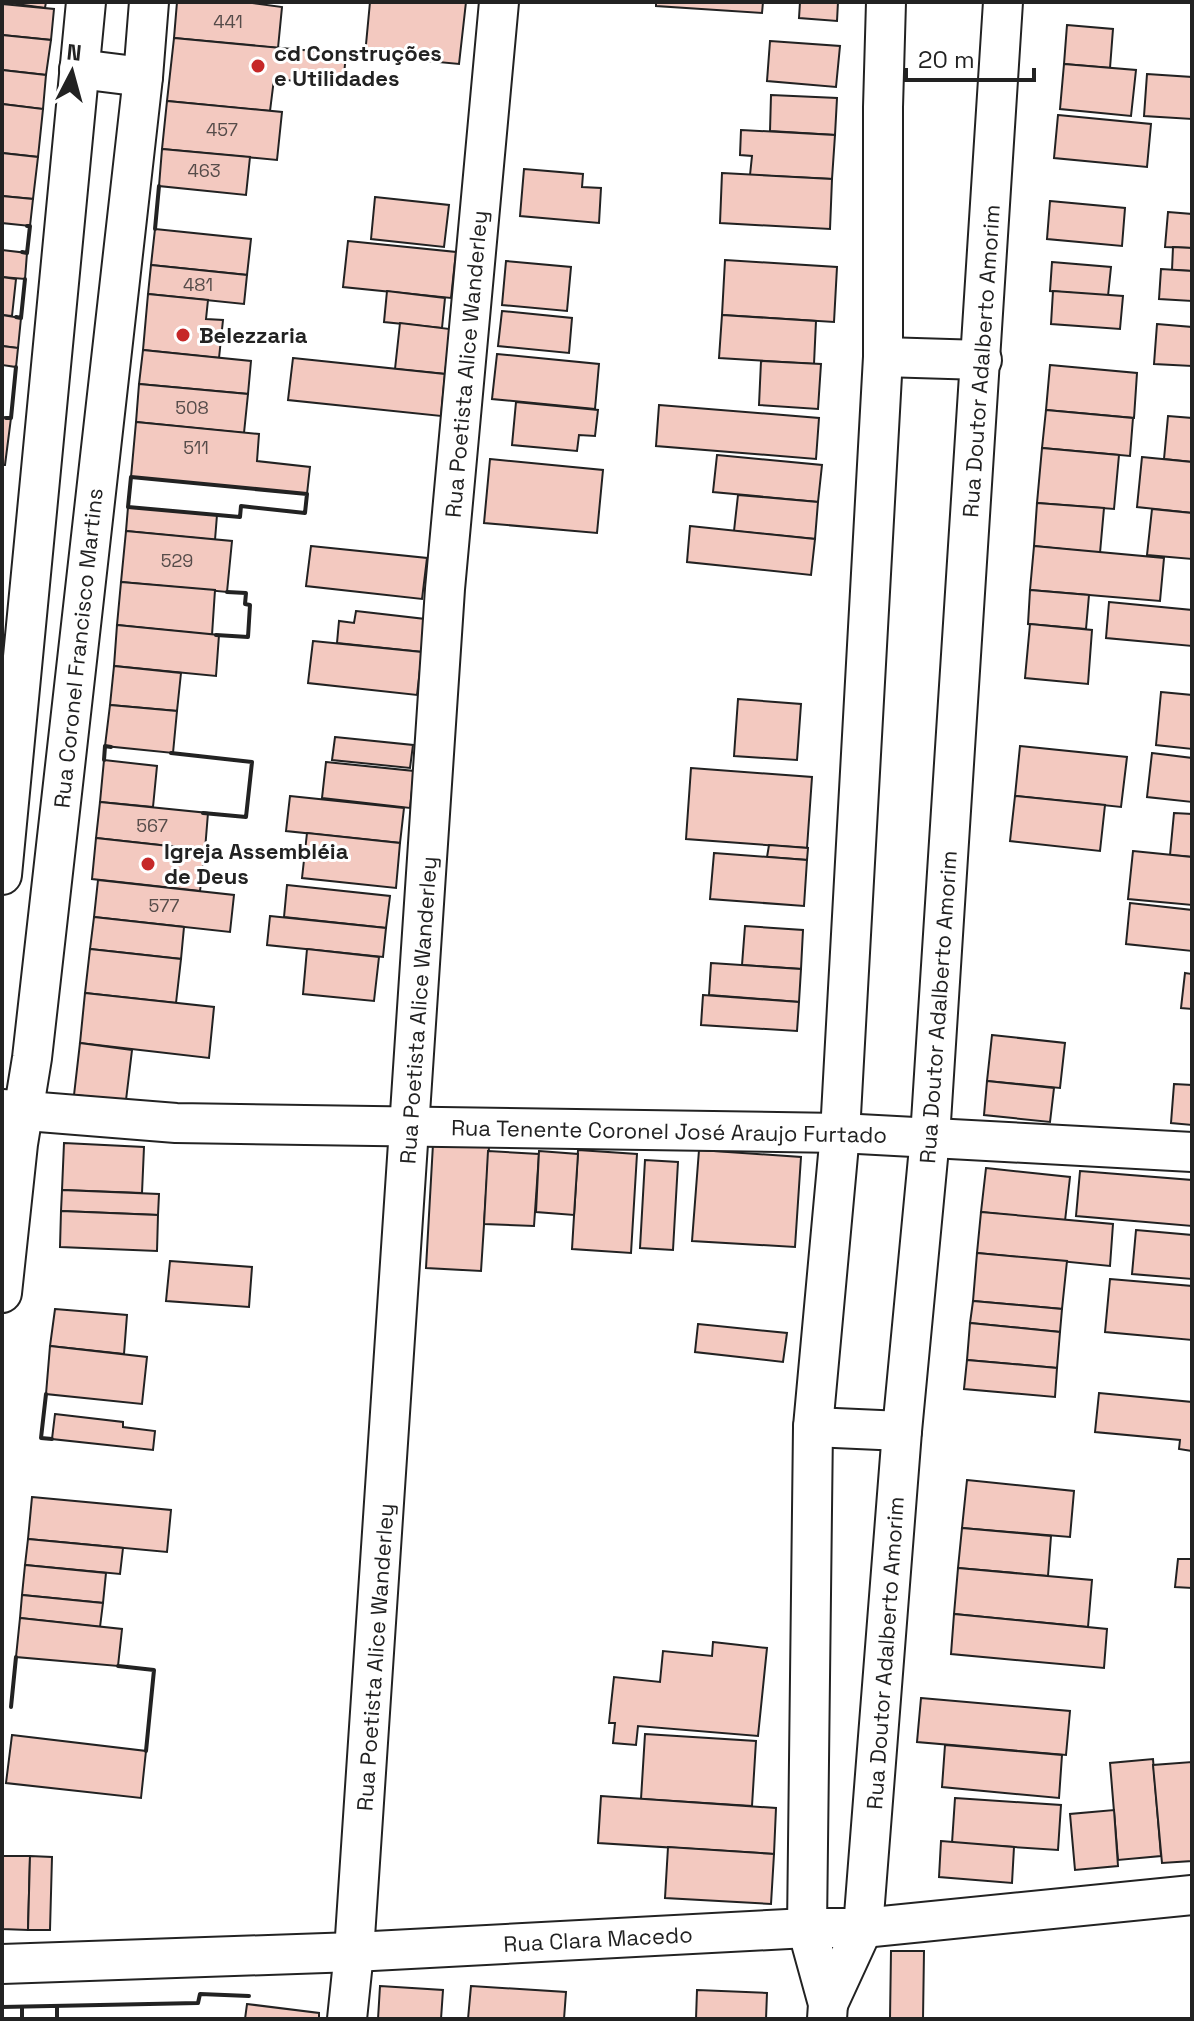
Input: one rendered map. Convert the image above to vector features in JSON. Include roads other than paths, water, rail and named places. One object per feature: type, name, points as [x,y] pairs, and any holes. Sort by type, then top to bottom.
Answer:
[{"type":"street","points":[[2,875],[86,2]]},
{"type":"street","name":"Rua Coronel Francisco Martins","points":[[2,1293],[11,1127],[32,1058],[149,2]]},
{"type":"street","name":"Rua Poetista Alice Wanderley","points":[[347,2019],[411,1127],[445,589],[499,2]]},
{"type":"street","name":"Rua Doutor Adalberto Amorim","points":[[828,2011],[807,1928],[813,1427],[840,1133],[883,357],[886,2]]},
{"type":"street","name":"Rua Doutor Adalberto Amorim","points":[[828,2011],[863,1928],[902,1431],[930,1137],[1003,2]]},
{"type":"street","points":[[79,69],[143,77]]},
{"type":"street","points":[[883,357],[982,360]]},
{"type":"street","name":"Rua Tenente Coronel José Araujo Furtado","points":[[11,1127],[176,1123],[840,1133],[1192,1152]]},
{"type":"street","points":[[813,1427],[902,1431]]},
{"type":"street","name":"Rua Clara Macedo","points":[[2,1964],[354,1952],[807,1928],[863,1928],[1192,1895]]},
{"type":"place","name":"cd Construções e Utilidades","points":[[258,66]]},
{"type":"place","name":"Belezzaria","points":[[183,335]]},
{"type":"place","name":"Igreja Assembléia de Deus","points":[[148,864]]}]
